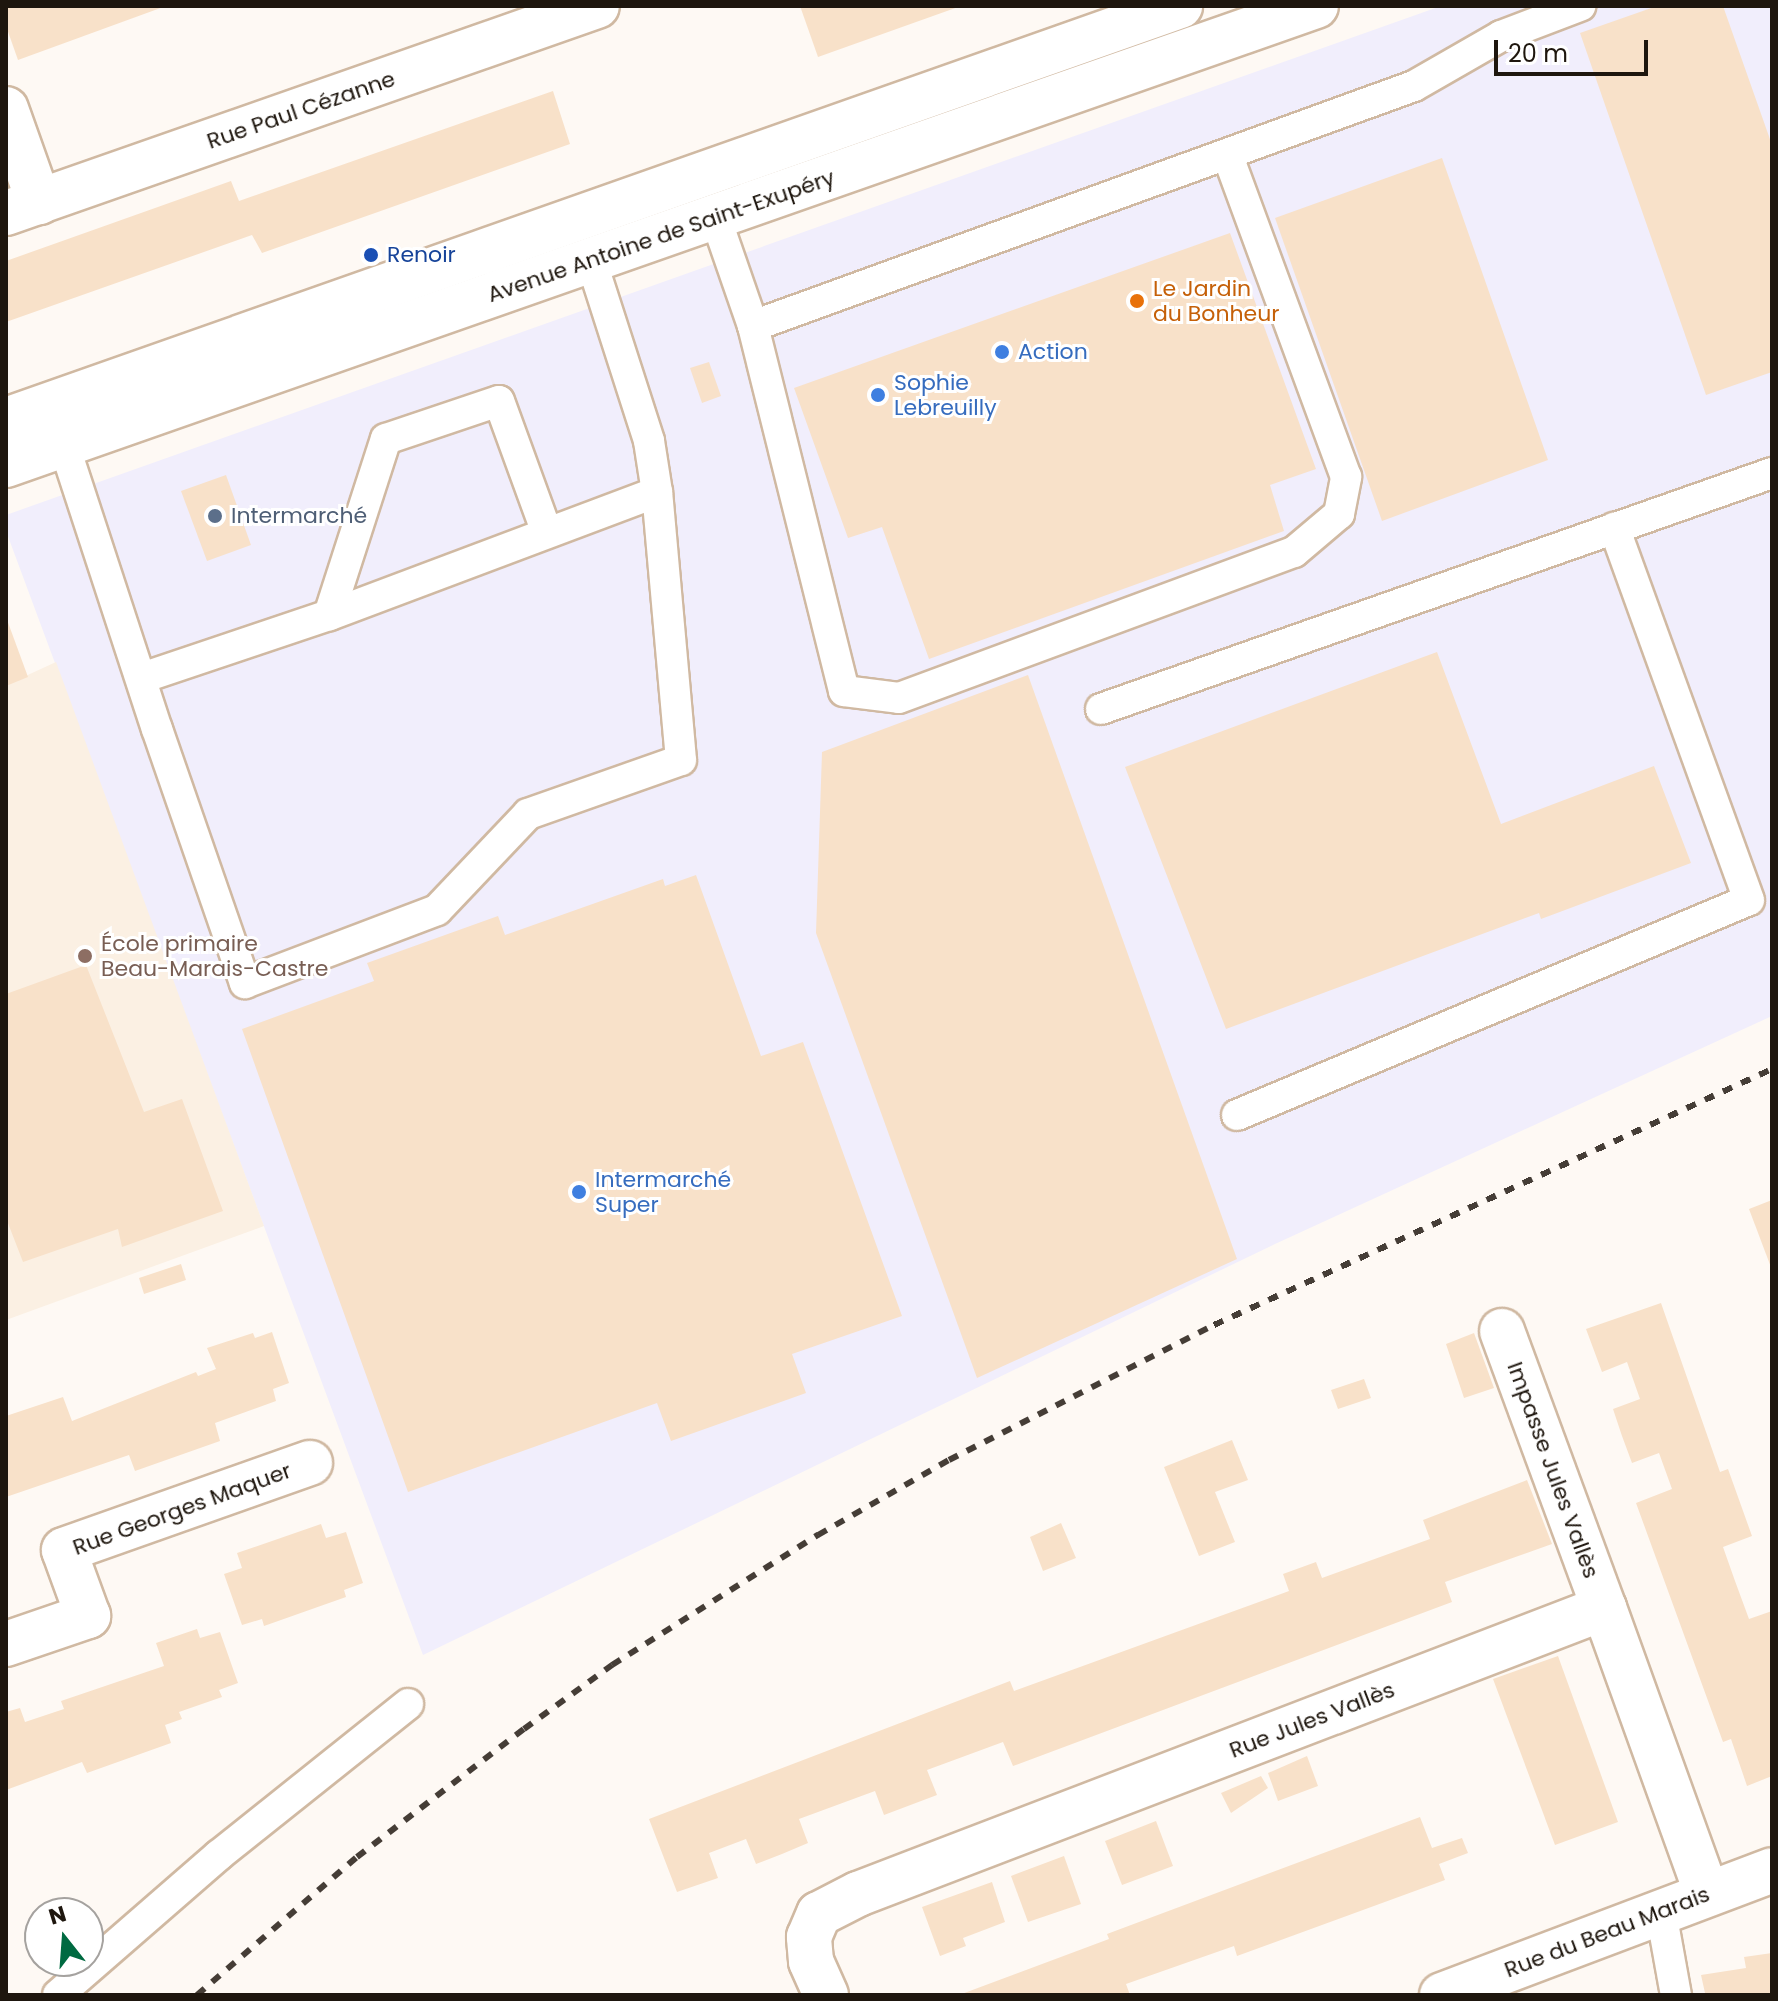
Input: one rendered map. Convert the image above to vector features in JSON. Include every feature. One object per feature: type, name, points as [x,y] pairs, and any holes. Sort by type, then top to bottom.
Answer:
[{"type":"street","name":"Rue Paul Cézanne","points":[[22,208],[597,6]]},
{"type":"street","name":"Avenue Antoine de Saint-Exupéry","points":[[6,420],[1180,6]]},
{"type":"street","name":"Avenue Antoine de Saint-Exupéry","points":[[6,465],[1316,6]]},
{"type":"street","points":[[6,109],[22,208]]},
{"type":"street","name":"Impasse Jules Vallès","points":[[1502,1331],[1604,1608]]},
{"type":"street","name":"Rue Georges Maquer","points":[[6,1644],[88,1616],[64,1550],[310,1463]]},
{"type":"street","points":[[1604,1608],[1707,1894]]},
{"type":"street","name":"Rue Jules Vallès","points":[[826,1995],[811,1961],[809,1937],[819,1914],[858,1894],[1604,1608]]},
{"type":"street","name":"Rue du Beau Marais","points":[[1442,1995],[1772,1870]]},
{"type":"lane","points":[[753,326],[1414,86],[1501,36],[1580,6]]},
{"type":"lane","points":[[715,216],[753,326],[844,691],[899,698],[1294,552],[1339,514],[1346,477],[1227,154]]},
{"type":"lane","points":[[64,445],[245,983],[437,910],[528,814],[681,760],[657,492],[649,441],[591,260]]},
{"type":"lane","points":[[329,615],[386,439],[499,401],[547,533]]},
{"type":"lane","points":[[1101,709],[1772,473]]},
{"type":"lane","points":[[142,678],[329,615],[657,492]]},
{"type":"lane","points":[[1237,1115],[1761,895],[1614,528]]},
{"type":"lane","points":[[58,1995],[219,1855],[408,1704]]},
{"type":"lane","points":[[1661,1912],[1676,1995]]},
{"type":"shaded area","points":[[1441,6],[1772,6],[1772,1016],[1275,1244],[423,1655],[6,531],[6,515]]},
{"type":"shaded area","name":"École primaire Beau-Marais-Castre","points":[[56,662],[264,1226],[6,1320],[6,685]]},
{"type":"building","points":[[6,6],[166,6],[18,60],[6,26]]},
{"type":"building","points":[[800,6],[961,6],[818,57]]},
{"type":"building","points":[[1657,6],[1723,6],[1772,145],[1772,372],[1706,395],[1580,33]]},
{"type":"building","points":[[553,91],[570,144],[262,253],[252,235],[6,322],[6,261],[231,181],[239,201]]},
{"type":"building","points":[[1442,158],[1548,460],[1382,521],[1275,218]]},
{"type":"building","points":[[1230,233],[1316,469],[1270,485],[1284,531],[929,659],[882,527],[848,538],[794,388]]},
{"type":"building","points":[[709,362],[721,396],[702,403],[690,368]]},
{"type":"building","points":[[226,475],[251,545],[207,561],[181,491]]},
{"type":"building","points":[[6,617],[28,677],[6,686]]},
{"type":"building","points":[[1437,652],[1501,824],[1654,766],[1691,863],[1541,919],[1539,913],[1226,1029],[1125,767]]},
{"type":"building","points":[[1028,675],[1237,1259],[977,1378],[816,933],[822,752]]},
{"type":"building","name":"Intermarché Super","points":[[696,875],[761,1056],[803,1042],[902,1316],[792,1354],[806,1393],[671,1441],[657,1403],[408,1492],[242,1029],[374,981],[367,963],[498,916],[505,935],[663,879],[665,886]]},
{"type":"building","points":[[86,965],[144,1112],[182,1099],[223,1211],[122,1247],[118,1229],[23,1262],[6,1218],[6,994]]},
{"type":"building","points":[[1772,1200],[1772,1270],[1749,1209]]},
{"type":"building","points":[[181,1264],[186,1280],[144,1294],[139,1278]]},
{"type":"building","points":[[1661,1303],[1720,1472],[1728,1469],[1752,1536],[1723,1547],[1735,1581],[1749,1619],[1772,1611],[1772,1776],[1747,1786],[1731,1739],[1723,1742],[1636,1503],[1672,1489],[1659,1453],[1632,1463],[1613,1409],[1640,1399],[1627,1362],[1602,1372],[1586,1329]]},
{"type":"building","points":[[272,1332],[289,1383],[273,1389],[276,1401],[215,1423],[220,1441],[135,1471],[129,1455],[6,1497],[6,1416],[63,1397],[72,1421],[196,1372],[198,1376],[216,1369],[207,1348],[253,1333],[255,1338]]},
{"type":"building","points":[[1474,1333],[1494,1388],[1464,1398],[1446,1344]]},
{"type":"building","points":[[1364,1379],[1371,1398],[1338,1409],[1331,1390]]},
{"type":"building","points":[[1232,1440],[1248,1480],[1215,1492],[1235,1542],[1199,1556],[1164,1467]]},
{"type":"building","points":[[1527,1480],[1552,1544],[1445,1582],[1452,1602],[1013,1766],[1003,1742],[927,1770],[937,1795],[884,1815],[875,1791],[799,1819],[808,1843],[756,1864],[746,1839],[709,1853],[718,1878],[677,1892],[649,1819],[1010,1681],[1014,1691],[1289,1591],[1283,1574],[1316,1562],[1322,1578],[1430,1539],[1423,1520]]},
{"type":"building","points":[[1061,1523],[1076,1558],[1043,1571],[1030,1537]]},
{"type":"building","points":[[321,1524],[326,1538],[346,1532],[363,1583],[344,1590],[346,1597],[264,1626],[262,1619],[242,1625],[224,1574],[242,1568],[237,1553]]},
{"type":"building","points":[[197,1629],[200,1638],[220,1632],[238,1683],[219,1690],[222,1697],[179,1712],[182,1719],[165,1725],[171,1743],[87,1773],[82,1762],[6,1790],[6,1712],[20,1708],[25,1722],[64,1709],[61,1701],[164,1666],[156,1643]]},
{"type":"building","points":[[1558,1656],[1618,1822],[1555,1845],[1493,1679]]},
{"type":"building","points":[[1307,1756],[1318,1786],[1278,1801],[1268,1773]]},
{"type":"building","points":[[1261,1776],[1268,1788],[1231,1813],[1221,1793]]},
{"type":"building","points":[[1420,1817],[1432,1848],[1462,1838],[1468,1853],[1439,1864],[1445,1880],[1237,1956],[1234,1946],[1126,1984],[1130,1995],[959,1995],[1109,1939],[1107,1934]]},
{"type":"building","points":[[1156,1821],[1173,1866],[1122,1885],[1105,1841]]},
{"type":"building","points":[[1064,1856],[1081,1904],[1028,1922],[1011,1876]]},
{"type":"building","points":[[992,1882],[1005,1922],[963,1938],[966,1946],[940,1956],[922,1907]]},
{"type":"building","points":[[1772,1953],[1772,1995],[1705,1993],[1701,1975],[1746,1968],[1744,1957]]},
{"type":"railway","points":[[197,1995],[357,1857],[524,1729],[612,1665],[818,1535],[949,1460],[1214,1325],[1772,1069]]},
{"type":"place","name":"Renoir","points":[[371,255]]},
{"type":"place","name":"Le Jardin du Bonheur","points":[[1137,301]]},
{"type":"place","name":"Action","points":[[1002,352]]},
{"type":"place","name":"Sophie Lebreuilly","points":[[878,395]]},
{"type":"place","name":"Intermarché","points":[[215,516]]},
{"type":"place","name":"École primaire Beau-Marais-Castre","points":[[85,956]]},
{"type":"place","name":"Intermarché Super","points":[[579,1192]]}]
